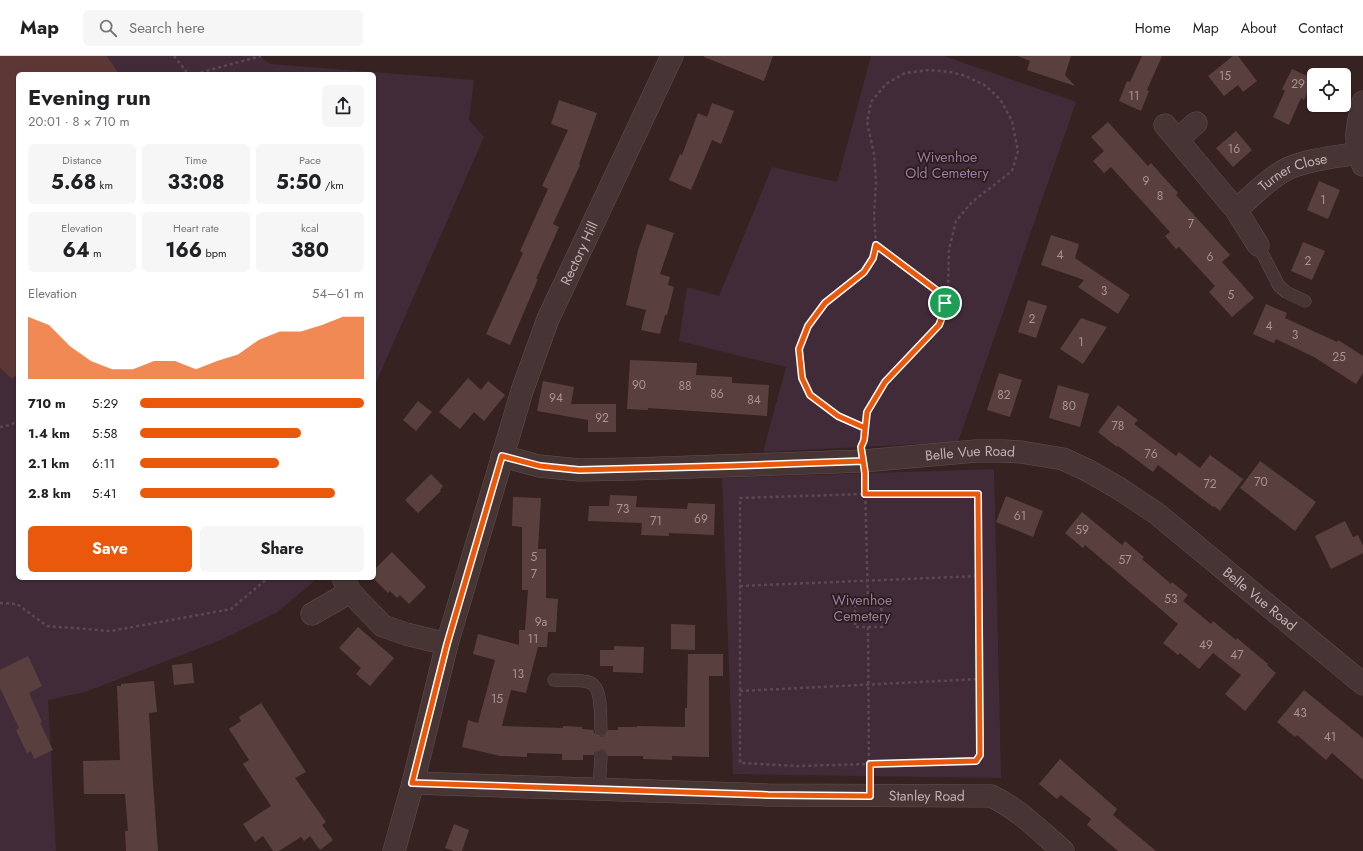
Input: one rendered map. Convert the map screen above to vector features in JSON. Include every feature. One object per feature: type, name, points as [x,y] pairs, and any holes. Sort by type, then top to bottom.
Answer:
[{"type":"street","name":"Rectory Hill","points":[[394,851],[447,644],[522,391],[548,319],[672,56]]},
{"type":"street","points":[[1361,159],[1356,136],[1363,102]]},
{"type":"street","points":[[1196,123],[1172,132],[1236,210],[1258,245]]},
{"type":"street","name":"Turner Close","points":[[1236,210],[1263,185],[1289,168],[1316,160],[1361,159]]},
{"type":"street","name":"Belle Vue Road","points":[[502,456],[540,466],[579,470],[863,461],[976,451],[1003,451],[1063,459],[1087,470],[1120,489],[1156,513],[1363,684]]},
{"type":"street","points":[[312,614],[346,585],[383,626],[406,634],[447,644]]},
{"type":"street","name":"Stanley Road","points":[[412,783],[768,795],[991,796],[1019,813],[1063,851]]},
{"type":"lane","points":[[1258,245],[1279,286],[1286,292],[1305,301]]},
{"type":"lane","points":[[554,680],[592,683],[599,696],[601,730]]},
{"type":"lane","points":[[598,789],[600,756]]},
{"type":"path","points":[[174,56],[186,72]]},
{"type":"path","points":[[202,72],[261,56]]},
{"type":"path","points":[[865,428],[838,416],[810,395],[802,378],[799,349],[808,326],[825,303],[864,272],[873,258],[876,245],[874,216],[876,182],[874,154],[867,122],[871,102],[886,84],[905,73],[929,70],[950,72],[966,76],[986,86],[1000,99],[1012,121],[1018,151],[1012,171],[972,202],[956,221],[949,249],[948,292],[944,312],[939,325],[885,382],[867,412],[864,440],[861,447],[865,494],[868,602]]},
{"type":"path","points":[[876,245],[936,290],[945,303]]},
{"type":"path","points":[[0,427],[16,422]]},
{"type":"path","points":[[865,494],[978,494],[979,576],[980,755],[976,761],[798,766],[740,763],[740,498],[865,494]]},
{"type":"path","points":[[740,586],[979,576]]},
{"type":"path","points":[[0,603],[17,604],[47,626],[111,631],[231,608],[266,580]]},
{"type":"path","points":[[868,602],[881,602],[882,626],[855,627],[855,603],[868,602]]},
{"type":"path","points":[[868,627],[870,796]]},
{"type":"path","points":[[740,691],[980,679]]},
{"type":"green space","points":[[107,56],[259,56],[271,64],[372,72],[117,72]]},
{"type":"green space","name":"Wivenhoe Old Cemetery","points":[[871,56],[944,56],[1076,102],[958,442],[763,452],[786,367],[679,341],[687,287],[719,296],[772,167],[837,182]]},
{"type":"green space","points":[[376,72],[474,80],[469,120],[484,137],[376,382]]},
{"type":"green space","points":[[0,368],[12,379],[16,376],[16,580],[316,580],[276,613],[221,640],[85,692],[48,700],[56,851],[0,851]]},
{"type":"green space","name":"Wivenhoe Cemetery","points":[[994,469],[1001,778],[733,774],[722,478]]},
{"type":"shaded area","points":[[0,56],[107,56],[117,72],[16,72],[16,376],[12,379],[0,368]]},
{"type":"building","points":[[704,56],[773,56],[764,81]]},
{"type":"building","points":[[1018,56],[1071,56],[1065,75],[1075,86],[1027,70],[1030,61]]},
{"type":"building","points":[[1142,56],[1162,56],[1147,90],[1149,91],[1141,111],[1119,101],[1127,81],[1130,82]]},
{"type":"building","points":[[1233,56],[1238,56],[1257,81],[1243,92],[1238,85],[1224,96],[1208,76]]},
{"type":"building","points":[[1292,69],[1307,76],[1307,94],[1304,100],[1301,98],[1289,125],[1273,117],[1285,91],[1282,89]]},
{"type":"building","points":[[559,100],[597,113],[579,164],[580,165],[553,224],[559,227],[536,279],[538,279],[510,345],[486,334],[523,253],[520,251],[548,189],[542,186],[568,130],[551,124]]},
{"type":"building","points":[[712,103],[734,111],[721,144],[712,140],[691,190],[669,180],[680,154],[682,155],[698,113],[707,117]]},
{"type":"building","points":[[1108,122],[1148,166],[1151,163],[1178,193],[1176,195],[1230,255],[1222,262],[1254,298],[1232,317],[1209,292],[1215,286],[1179,247],[1176,249],[1165,236],[1170,232],[1111,167],[1104,173],[1093,161],[1104,151],[1091,137]]},
{"type":"building","points":[[1236,131],[1252,150],[1233,167],[1216,148]]},
{"type":"building","points":[[1319,181],[1340,190],[1328,219],[1307,210]]},
{"type":"building","points":[[647,224],[674,233],[660,274],[670,277],[668,285],[674,287],[667,315],[665,315],[660,334],[641,330],[646,310],[626,305],[638,250]]},
{"type":"building","points":[[1051,235],[1079,244],[1075,258],[1130,295],[1118,314],[1078,287],[1084,280],[1041,265]]},
{"type":"building","points":[[1303,242],[1325,251],[1312,280],[1291,271]]},
{"type":"building","points":[[1028,300],[1047,306],[1036,338],[1018,332]]},
{"type":"building","points":[[1266,304],[1287,313],[1285,318],[1337,342],[1338,340],[1363,356],[1363,373],[1356,384],[1314,357],[1276,339],[1274,343],[1253,334]]},
{"type":"building","points":[[1081,318],[1107,327],[1083,364],[1060,349]]},
{"type":"building","points":[[630,360],[697,363],[696,375],[732,377],[732,383],[769,385],[767,416],[648,408],[648,410],[627,409]]},
{"type":"building","points":[[999,373],[1022,380],[1010,417],[987,410]]},
{"type":"building","points":[[468,378],[481,390],[488,381],[505,395],[484,421],[474,412],[460,429],[439,412]]},
{"type":"building","points":[[543,381],[574,387],[571,404],[616,404],[616,432],[588,432],[588,420],[537,411]]},
{"type":"building","points":[[1058,385],[1089,394],[1080,427],[1049,418]]},
{"type":"building","points":[[418,401],[432,412],[416,431],[403,420]]},
{"type":"building","points":[[1118,405],[1138,420],[1134,424],[1176,456],[1179,452],[1200,468],[1210,455],[1243,479],[1220,511],[1158,465],[1153,472],[1098,432]]},
{"type":"building","points":[[1260,461],[1316,502],[1295,531],[1240,488]]},
{"type":"building","points":[[431,474],[443,486],[440,490],[441,491],[418,513],[405,500]]},
{"type":"building","points":[[610,495],[637,496],[636,507],[687,509],[688,503],[715,504],[714,535],[669,533],[669,536],[641,535],[642,523],[588,521],[589,506],[609,506]]},
{"type":"building","points":[[1006,496],[1043,511],[1033,537],[996,522]]},
{"type":"building","points":[[513,497],[541,498],[538,549],[546,549],[546,598],[558,599],[556,632],[548,632],[547,647],[538,647],[526,693],[511,690],[502,726],[563,728],[563,726],[582,727],[582,729],[593,730],[595,734],[601,737],[605,736],[608,730],[618,730],[618,727],[685,727],[685,708],[687,708],[688,654],[723,654],[723,676],[709,676],[709,757],[672,756],[672,760],[643,759],[643,756],[608,756],[605,750],[601,749],[595,752],[594,755],[583,755],[583,760],[562,760],[562,754],[527,753],[527,757],[500,756],[462,747],[468,720],[478,723],[495,660],[473,654],[478,634],[519,645],[519,630],[525,630],[528,590],[522,590],[522,527],[512,526]]},
{"type":"building","points":[[1082,512],[1122,545],[1125,541],[1144,557],[1142,559],[1171,584],[1172,582],[1188,595],[1183,601],[1211,624],[1213,621],[1236,640],[1237,638],[1268,664],[1267,665],[1276,673],[1245,711],[1225,694],[1241,675],[1213,653],[1199,669],[1180,653],[1178,655],[1163,643],[1178,624],[1085,545],[1083,548],[1065,533]]},
{"type":"building","points":[[1345,521],[1353,537],[1358,535],[1363,546],[1363,553],[1331,569],[1315,536]]},
{"type":"building","points":[[392,552],[426,587],[409,604],[400,595],[397,598],[390,591],[388,593],[375,580],[376,568]]},
{"type":"building","points":[[671,624],[695,625],[695,650],[671,649]]},
{"type":"building","points":[[358,627],[394,658],[370,686],[356,674],[361,668],[339,648]]},
{"type":"building","points":[[614,646],[644,647],[643,673],[613,672],[613,666],[600,666],[600,650],[614,650]]},
{"type":"building","points":[[28,656],[42,686],[29,693],[42,722],[40,723],[53,750],[34,759],[31,751],[27,753],[16,730],[19,728],[0,688],[0,670]]},
{"type":"building","points":[[192,663],[194,683],[174,685],[172,665]]},
{"type":"building","points":[[154,681],[157,712],[149,713],[158,851],[126,851],[125,831],[128,831],[125,794],[84,794],[83,761],[120,760],[117,686],[121,686],[121,684]]},
{"type":"building","points":[[1304,690],[1363,738],[1363,780],[1332,753],[1326,760],[1297,735],[1295,737],[1277,722]]},
{"type":"building","points":[[261,703],[306,772],[295,778],[326,822],[322,825],[333,840],[320,850],[310,836],[304,841],[301,837],[279,851],[273,851],[263,836],[255,842],[243,824],[271,806],[243,764],[249,760],[229,729],[241,721],[239,717]]},
{"type":"building","points":[[1060,759],[1117,809],[1113,815],[1156,851],[1118,851],[1087,825],[1091,819],[1061,795],[1057,799],[1039,784]]},
{"type":"building","points":[[454,824],[469,830],[462,851],[454,851],[445,848]]},
{"type":"route","points":[[945,303],[936,290],[876,245],[873,258],[864,272],[825,303],[808,326],[799,349],[802,378],[810,395],[838,416],[865,428],[864,440],[861,447],[865,473],[865,494],[978,494],[980,755],[976,761],[870,764],[870,796],[768,795],[412,783],[447,644],[502,456],[540,466],[579,470],[863,461],[861,447],[864,440],[867,412],[885,382],[939,325],[944,312],[945,303]]}]
